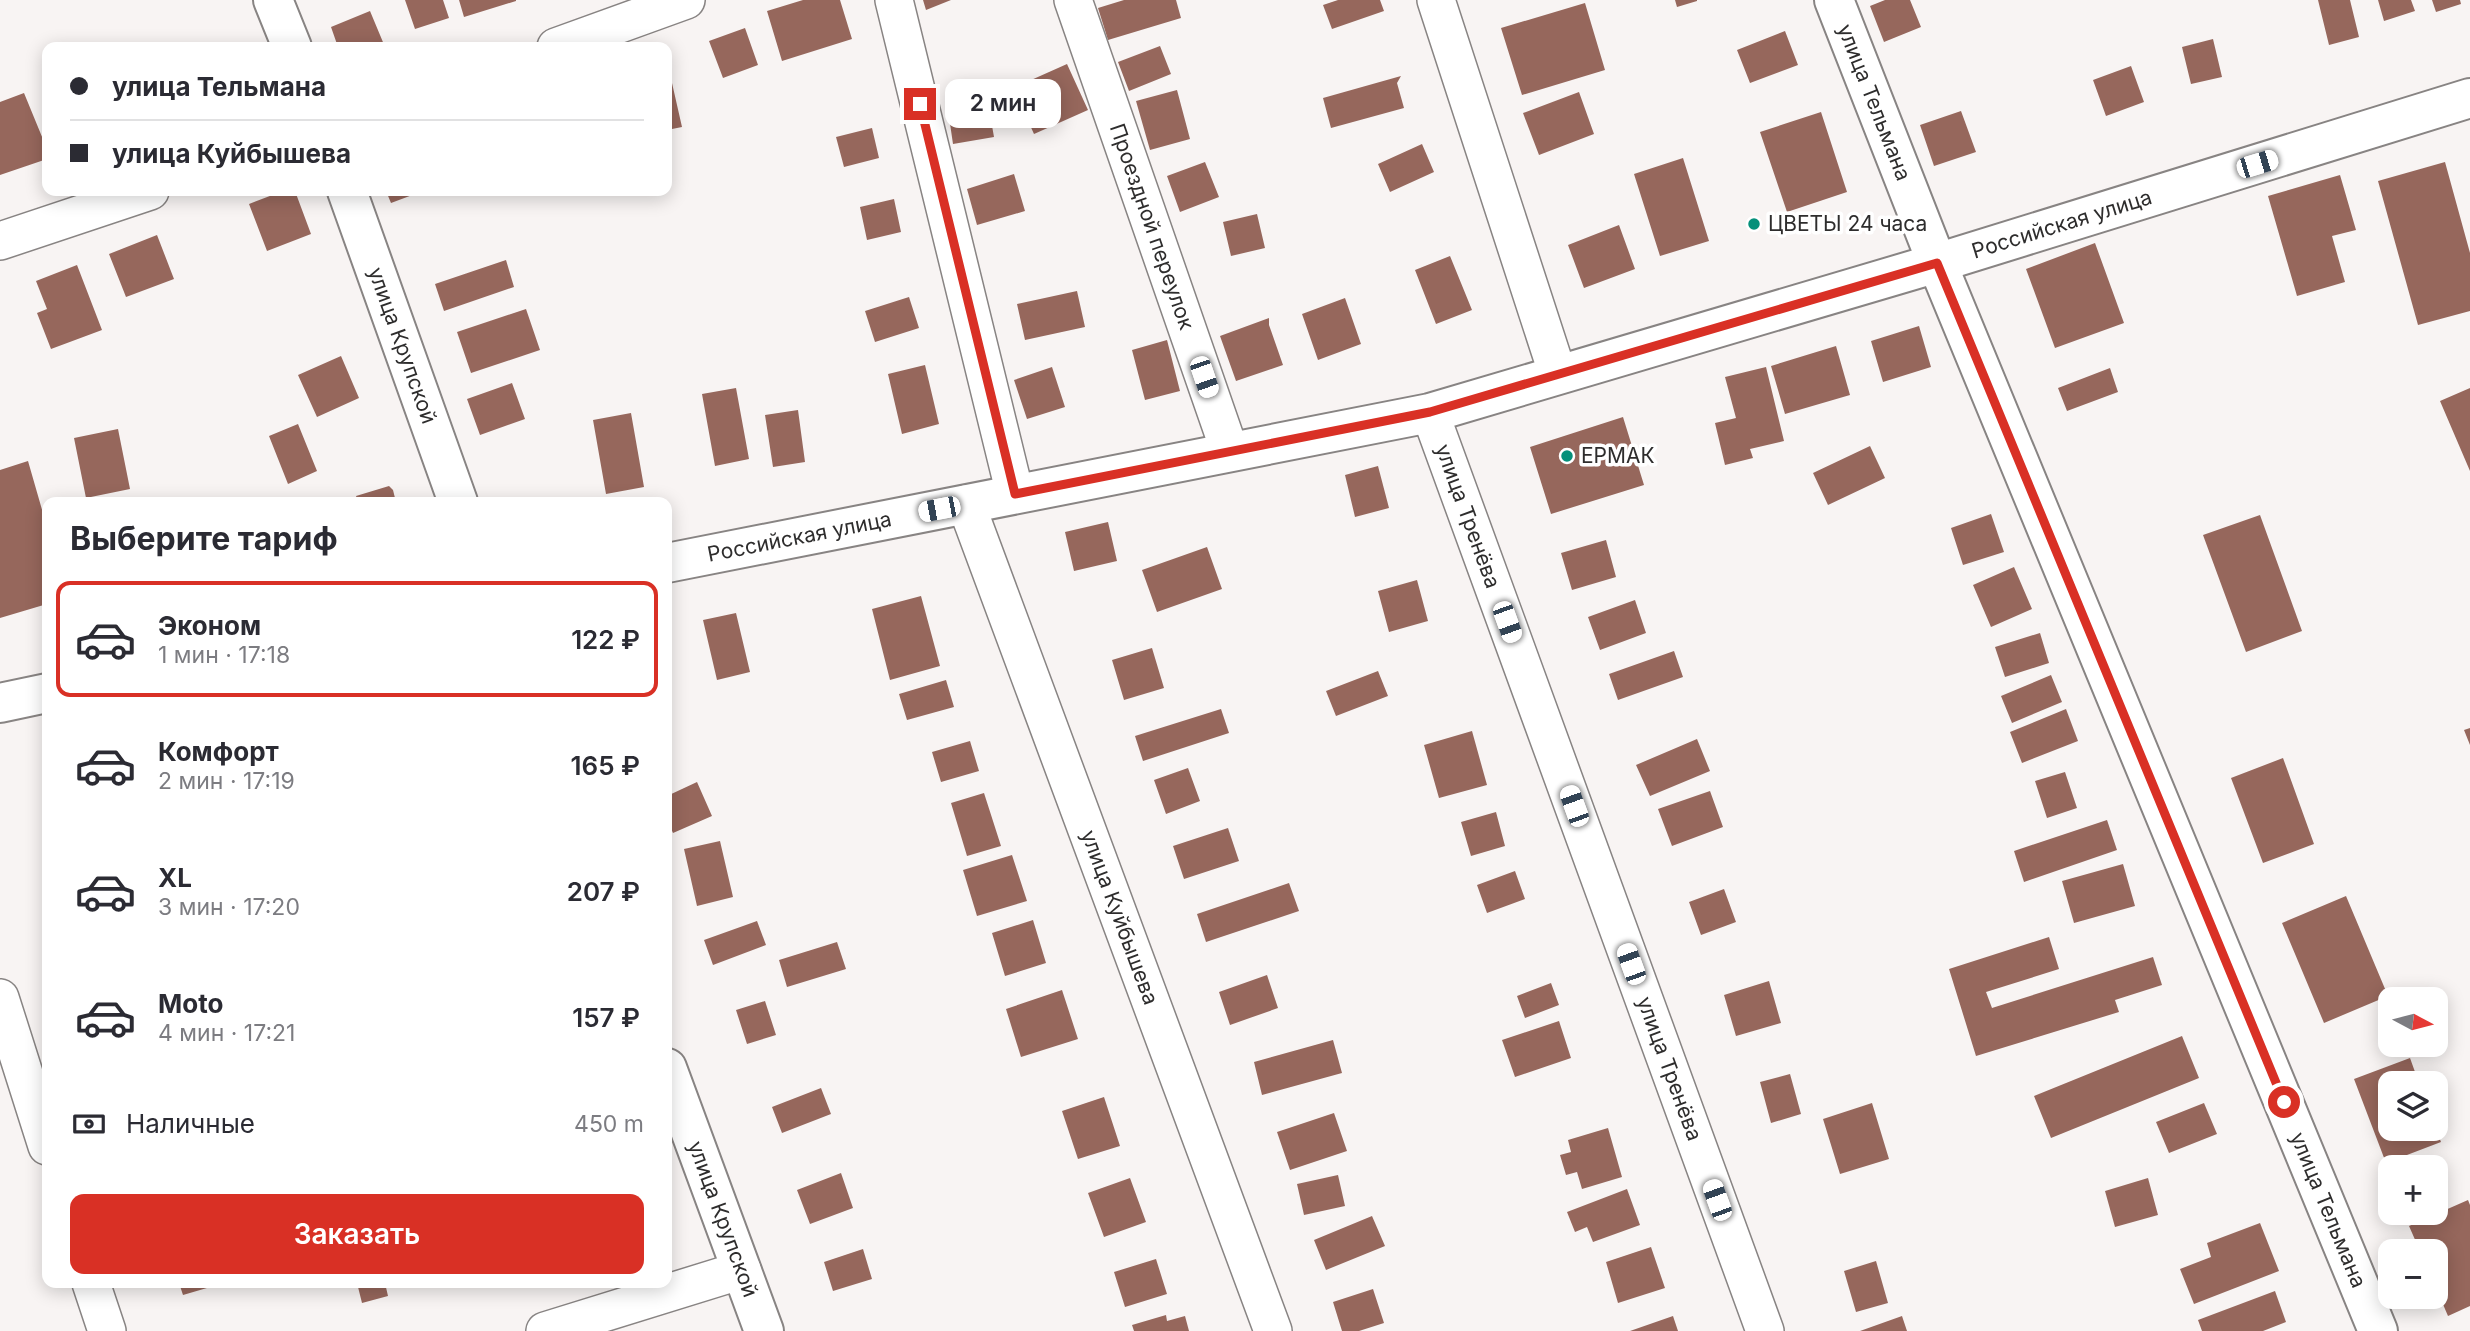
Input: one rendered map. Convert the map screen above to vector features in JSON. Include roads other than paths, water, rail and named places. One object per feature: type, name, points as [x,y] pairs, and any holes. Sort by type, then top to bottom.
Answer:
[{"type":"street","points":[[272,0],[290,42]]},
{"type":"street","points":[[570,42],[686,0]]},
{"type":"street","points":[[894,0],[1015,494]]},
{"type":"street","name":"Проездной переулок","points":[[1073,0],[1230,452]]},
{"type":"street","points":[[1436,0],[1558,375]]},
{"type":"street","name":"улица Тельмана","points":[[1834,0],[1937,263],[2378,1331]]},
{"type":"street","name":"Российская улица","points":[[672,562],[1430,412],[1937,263],[2470,98]]},
{"type":"street","points":[[0,241],[135,196]]},
{"type":"street","name":"улица Крупской","points":[[349,196],[456,497]]},
{"type":"street","name":"улица Тренёва","points":[[1430,412],[1765,1331]]},
{"type":"street","name":"улица Куйбышева","points":[[966,504],[1273,1331]]},
{"type":"street","points":[[0,703],[42,694]]},
{"type":"street","points":[[0,998],[42,1130]]},
{"type":"street","name":"улица Крупской","points":[[672,1081],[764,1331]]},
{"type":"street","points":[[545,1331],[742,1270]]},
{"type":"street","points":[[93,1288],[107,1331]]},
{"type":"place","name":"ЦВЕТЫ 24 часа","points":[[1754,224]]},
{"type":"place","name":"ЕРМАК","points":[[1567,456]]}]
